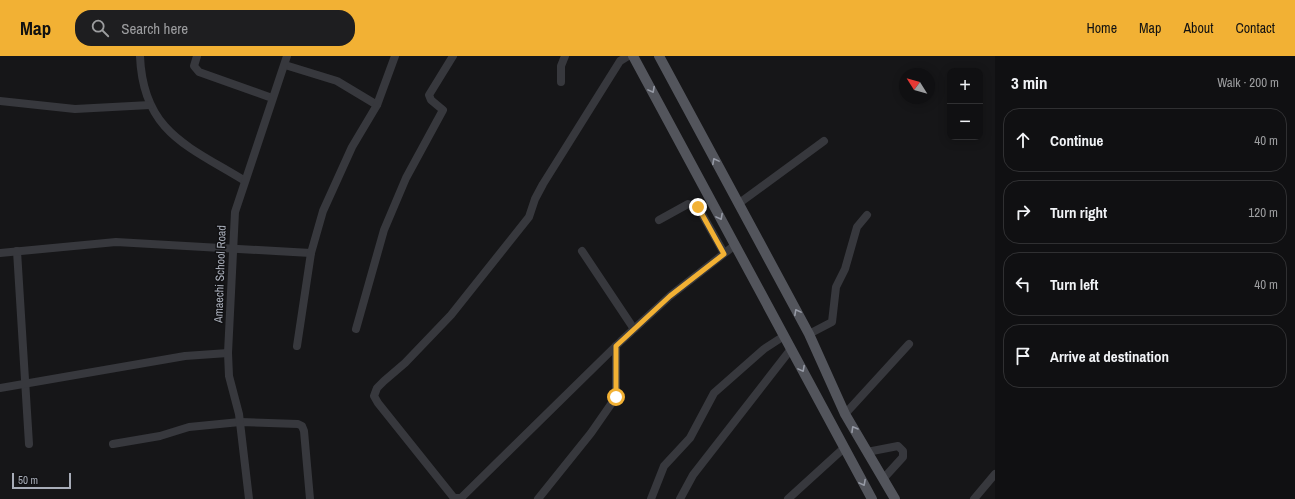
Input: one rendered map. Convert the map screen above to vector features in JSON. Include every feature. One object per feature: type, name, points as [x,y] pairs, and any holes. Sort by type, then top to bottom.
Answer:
[{"type":"main road","points":[[633,56],[872,499]]},
{"type":"main road","points":[[658,56],[809,334],[845,414],[895,499]]},
{"type":"street","points":[[140,56],[141,76],[150,105],[162,125],[181,142],[245,181]]},
{"type":"street","points":[[197,56],[194,66],[199,72],[272,98]]},
{"type":"street","name":"Amaechi School Road","points":[[249,499],[240,422],[229,376],[228,353],[234,212],[287,56]]},
{"type":"street","points":[[297,346],[311,253],[323,211],[352,146],[377,104],[395,56]]},
{"type":"street","points":[[356,329],[384,230],[406,178],[443,110],[430,100],[429,95],[453,56]]},
{"type":"street","points":[[561,82],[561,66],[566,56]]},
{"type":"street","points":[[628,56],[620,61],[562,152],[535,199],[529,217],[451,315],[405,363],[377,388],[374,396],[454,498],[461,498],[634,329],[670,296],[735,245]]},
{"type":"street","points":[[285,65],[337,82],[377,104]]},
{"type":"street","points":[[0,101],[75,109],[150,105]]},
{"type":"street","points":[[738,204],[824,141]]},
{"type":"street","points":[[659,220],[688,204],[698,207],[724,254]]},
{"type":"street","points":[[809,334],[832,322],[836,287],[845,269],[857,227],[867,215]]},
{"type":"street","points":[[0,253],[116,242],[311,253]]},
{"type":"street","points":[[17,251],[29,444]]},
{"type":"street","points":[[582,251],[634,329]]},
{"type":"street","points":[[651,499],[664,466],[690,438],[714,393],[764,349],[784,336]]},
{"type":"street","points":[[845,414],[909,344]]},
{"type":"street","points":[[538,499],[591,432],[616,397],[616,346]]},
{"type":"street","points":[[680,499],[698,468],[791,348]]},
{"type":"street","points":[[0,388],[26,385],[185,356],[228,353]]},
{"type":"street","points":[[113,444],[160,436],[189,427],[240,422],[298,424],[302,426],[304,431],[310,499]]},
{"type":"street","points":[[867,452],[898,446],[903,451],[903,457],[883,479]]},
{"type":"street","points":[[788,499],[844,448]]},
{"type":"street","points":[[974,499],[995,474]]},
{"type":"route","points":[[616,397],[616,346],[670,296],[724,254],[698,207]]}]
